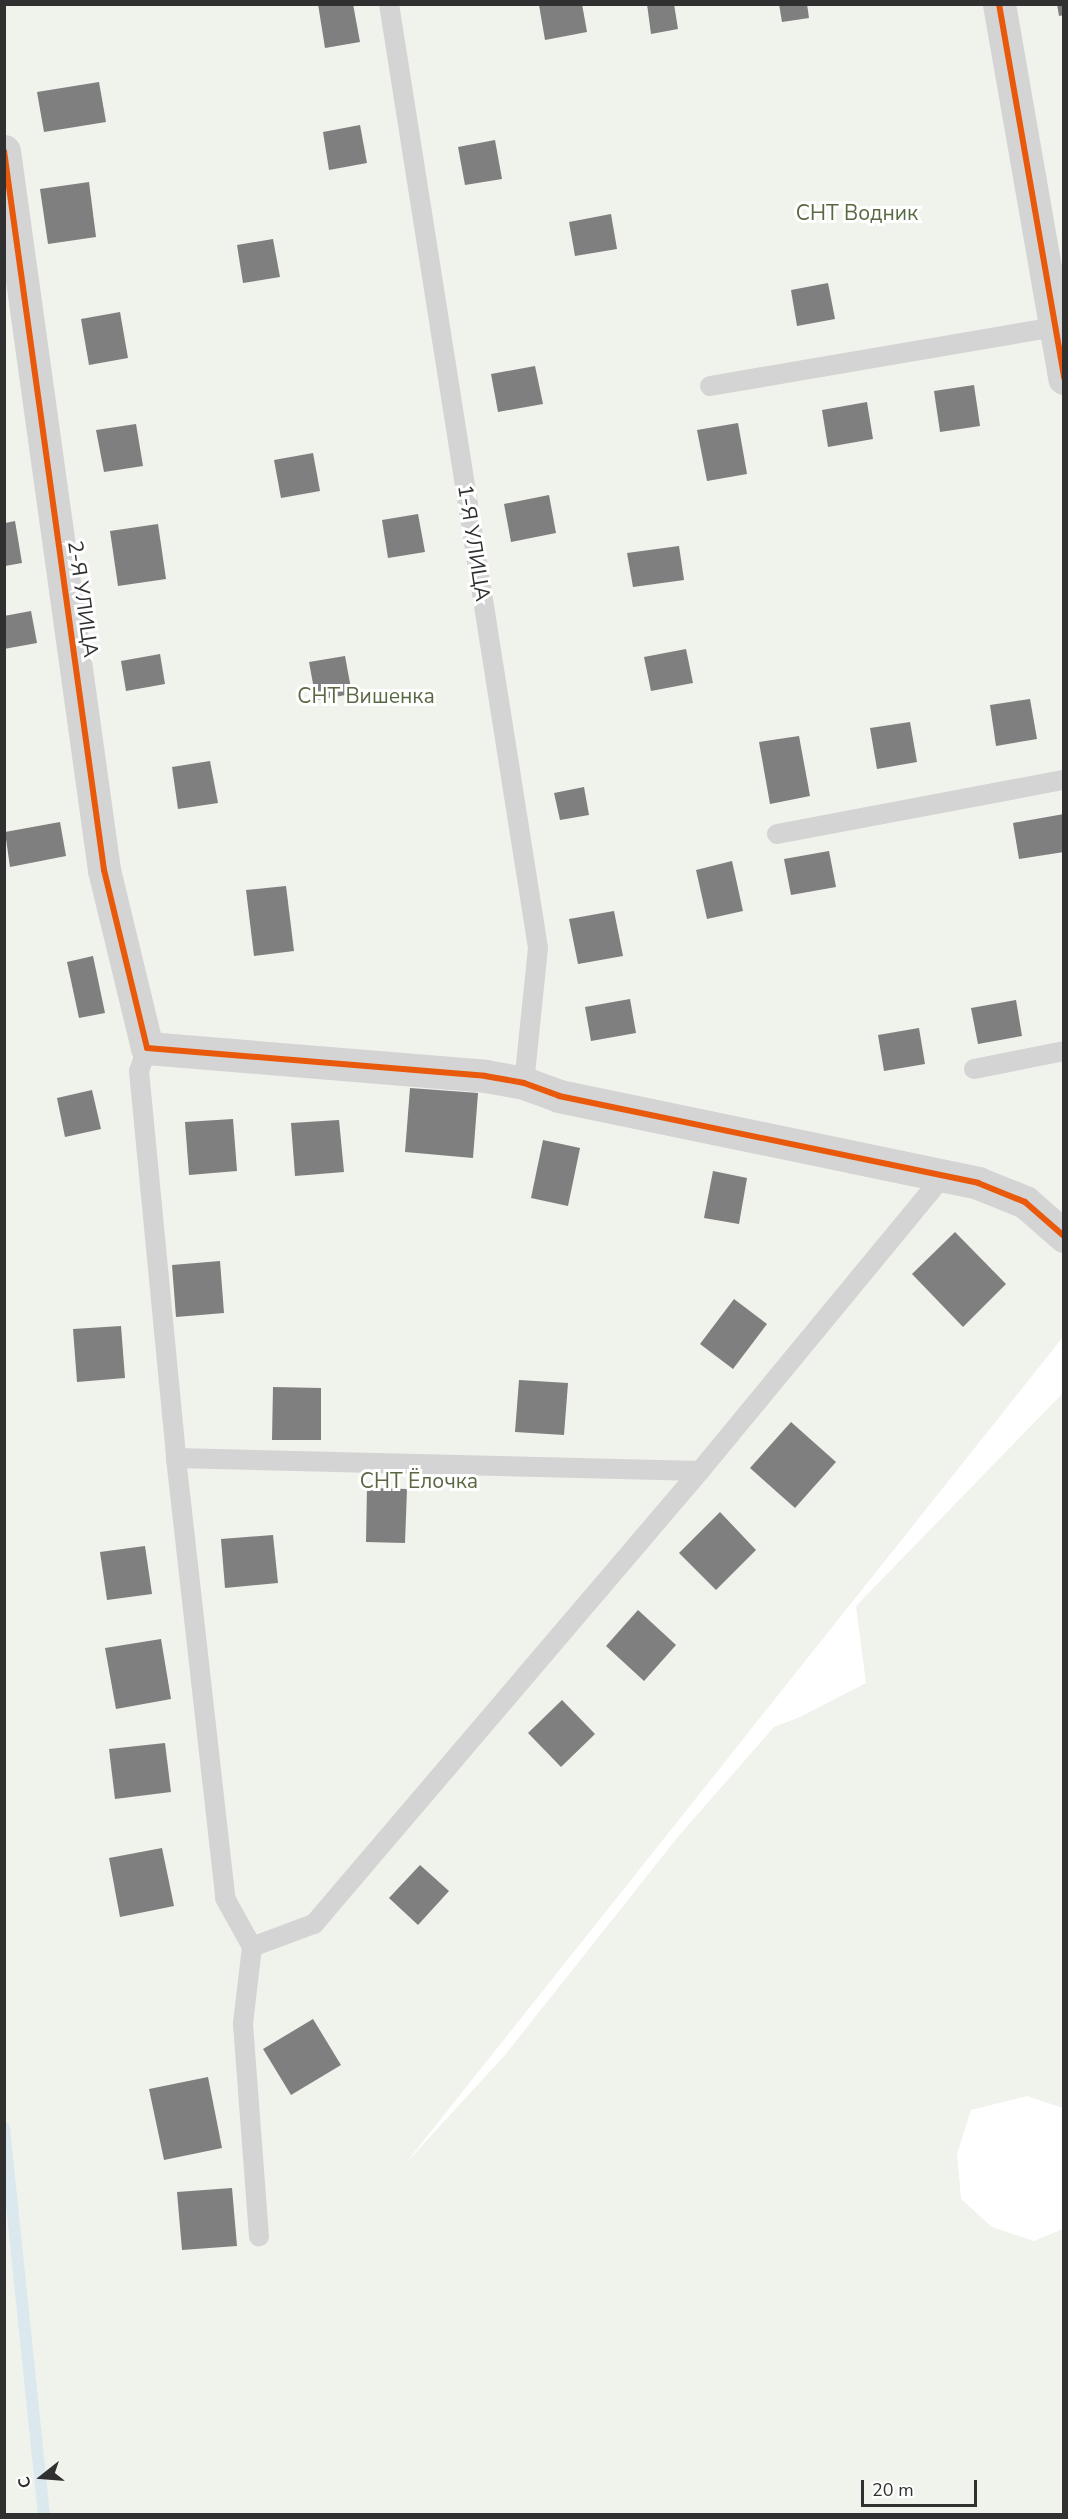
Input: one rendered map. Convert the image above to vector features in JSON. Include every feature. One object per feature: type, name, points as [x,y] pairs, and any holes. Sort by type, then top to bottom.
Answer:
[{"type":"street","points":[[999,4],[1064,378]]},
{"type":"street","name":"2-Я УЛИЦА","points":[[4,151],[104,870],[147,1048]]},
{"type":"street","points":[[147,1048],[485,1076],[524,1083],[559,1096],[978,1183],[1025,1202],[1064,1236]]},
{"type":"lane","name":"1-Я УЛИЦА","points":[[390,4],[537,948],[524,1083]]},
{"type":"lane","points":[[710,386],[1056,327]]},
{"type":"lane","points":[[777,834],[1064,780]]},
{"type":"lane","points":[[147,1048],[139,1071],[176,1458],[225,1898],[252,1947],[243,2024],[259,2236]]},
{"type":"lane","points":[[974,1069],[1064,1051]]},
{"type":"lane","points":[[252,1947],[314,1924],[699,1471],[942,1177]]},
{"type":"lane","points":[[176,1458],[699,1471]]},
{"type":"green space","points":[[5,5],[1063,5],[1063,1337],[405,2164],[505,2055],[677,1838],[774,1727],[800,1717],[866,1683],[856,1606],[1063,1393],[1063,2108],[1027,2096],[971,2110],[957,2154],[961,2199],[992,2227],[1034,2241],[1063,2229],[1063,2514],[5,2514]]},
{"type":"building","points":[[318,4],[353,4],[360,42],[325,48]]},
{"type":"building","points":[[582,4],[587,32],[545,40],[539,5]]},
{"type":"building","points":[[647,4],[674,4],[678,29],[651,34]]},
{"type":"building","points":[[779,4],[807,4],[809,18],[782,22]]},
{"type":"building","points":[[1057,4],[1064,4],[1064,15],[1059,16]]},
{"type":"building","points":[[99,82],[106,122],[44,132],[37,92]]},
{"type":"building","points":[[360,125],[367,163],[329,170],[323,132]]},
{"type":"building","points":[[495,140],[502,179],[465,185],[458,147]]},
{"type":"building","points":[[89,182],[96,237],[48,244],[40,189]]},
{"type":"building","points":[[611,214],[617,249],[575,256],[569,222]]},
{"type":"building","points":[[273,239],[280,277],[243,283],[237,245]]},
{"type":"building","points":[[828,283],[835,319],[797,326],[791,290]]},
{"type":"building","points":[[120,312],[128,358],[89,365],[81,319]]},
{"type":"building","points":[[535,366],[543,404],[498,412],[491,374]]},
{"type":"building","points":[[974,385],[980,426],[940,432],[934,391]]},
{"type":"building","points":[[867,402],[873,439],[828,447],[822,410]]},
{"type":"building","points":[[738,423],[747,474],[707,481],[697,430]]},
{"type":"building","points":[[136,424],[143,466],[104,472],[96,430]]},
{"type":"building","points":[[313,453],[320,491],[281,498],[274,460]]},
{"type":"building","points":[[549,495],[556,533],[511,542],[504,504]]},
{"type":"building","points":[[418,514],[425,552],[388,558],[382,520]]},
{"type":"building","points":[[15,521],[22,563],[5,566],[5,523]]},
{"type":"building","points":[[158,524],[166,579],[118,586],[110,531]]},
{"type":"building","points":[[679,546],[684,580],[633,587],[627,553]]},
{"type":"building","points":[[31,611],[37,643],[4,649],[4,616]]},
{"type":"building","points":[[686,649],[693,683],[651,691],[644,657]]},
{"type":"building","points":[[160,654],[165,684],[126,691],[121,661]]},
{"type":"building","points":[[345,656],[352,694],[316,700],[309,662]]},
{"type":"building","points":[[1030,699],[1037,739],[996,746],[990,705]]},
{"type":"building","points":[[910,722],[917,762],[877,769],[870,728]]},
{"type":"building","points":[[799,736],[810,796],[770,804],[759,742]]},
{"type":"building","points":[[210,761],[218,803],[178,809],[172,767]]},
{"type":"building","points":[[584,787],[589,815],[560,820],[554,793]]},
{"type":"building","points":[[1064,814],[1064,852],[1019,859],[1013,823]]},
{"type":"building","points":[[60,822],[66,856],[10,867],[5,832]]},
{"type":"building","points":[[829,851],[836,887],[791,895],[784,859]]},
{"type":"building","points":[[732,861],[743,911],[707,919],[696,870]]},
{"type":"building","points":[[286,886],[294,951],[254,956],[246,890]]},
{"type":"building","points":[[614,911],[623,956],[578,964],[569,919]]},
{"type":"building","points":[[93,956],[105,1013],[79,1018],[67,962]]},
{"type":"building","points":[[630,999],[636,1033],[591,1041],[585,1007]]},
{"type":"building","points":[[1016,1000],[1022,1036],[978,1044],[971,1008]]},
{"type":"building","points":[[919,1028],[925,1064],[884,1071],[878,1035]]},
{"type":"building","points":[[410,1088],[478,1093],[473,1158],[405,1152]]},
{"type":"building","points":[[92,1090],[101,1129],[65,1137],[57,1098]]},
{"type":"building","points":[[233,1119],[237,1171],[189,1175],[185,1122]]},
{"type":"building","points":[[339,1120],[344,1172],[295,1176],[291,1123]]},
{"type":"building","points":[[543,1140],[580,1148],[568,1206],[531,1198]]},
{"type":"building","points":[[713,1171],[747,1178],[739,1224],[704,1218]]},
{"type":"building","points":[[955,1232],[1006,1284],[963,1327],[912,1274]]},
{"type":"building","points":[[220,1261],[224,1313],[176,1317],[172,1265]]},
{"type":"building","points":[[734,1299],[767,1324],[733,1369],[700,1344]]},
{"type":"building","points":[[121,1326],[125,1378],[77,1382],[73,1329]]},
{"type":"building","points":[[519,1380],[568,1383],[564,1435],[515,1432]]},
{"type":"building","points":[[273,1387],[321,1388],[321,1440],[272,1440]]},
{"type":"building","points":[[791,1422],[836,1462],[795,1508],[750,1468]]},
{"type":"building","points":[[367,1488],[407,1489],[405,1543],[366,1542]]},
{"type":"building","points":[[720,1512],[756,1550],[716,1590],[679,1553]]},
{"type":"building","points":[[273,1535],[278,1583],[225,1588],[221,1539]]},
{"type":"building","points":[[145,1546],[152,1594],[107,1600],[100,1552]]},
{"type":"building","points":[[638,1610],[676,1645],[644,1681],[606,1646]]},
{"type":"building","points":[[161,1639],[171,1699],[116,1709],[105,1648]]},
{"type":"building","points":[[562,1700],[595,1734],[561,1767],[528,1733]]},
{"type":"building","points":[[165,1743],[171,1792],[115,1799],[109,1749]]},
{"type":"building","points":[[162,1848],[174,1906],[120,1917],[109,1858]]},
{"type":"building","points":[[420,1865],[449,1891],[418,1925],[389,1898]]},
{"type":"building","points":[[313,2019],[341,2065],[291,2095],[263,2049]]},
{"type":"building","points":[[208,2077],[222,2148],[164,2160],[149,2089]]},
{"type":"building","points":[[232,2188],[237,2246],[182,2250],[177,2192]]},
{"type":"waterway","points":[[4,2128],[44,2514]]},
{"type":"cycle path","points":[[999,4],[1064,378]]},
{"type":"cycle path","points":[[4,151],[104,870],[147,1048],[485,1076],[524,1083],[559,1096],[978,1183],[1025,1202],[1064,1236]]},
{"type":"park label","name":"СНТ Водник","points":[[857,213]]},
{"type":"park label","name":"СНТ Вишенка","points":[[366,696]]},
{"type":"park label","name":"СНТ Ёлочка","points":[[419,1481]]}]
